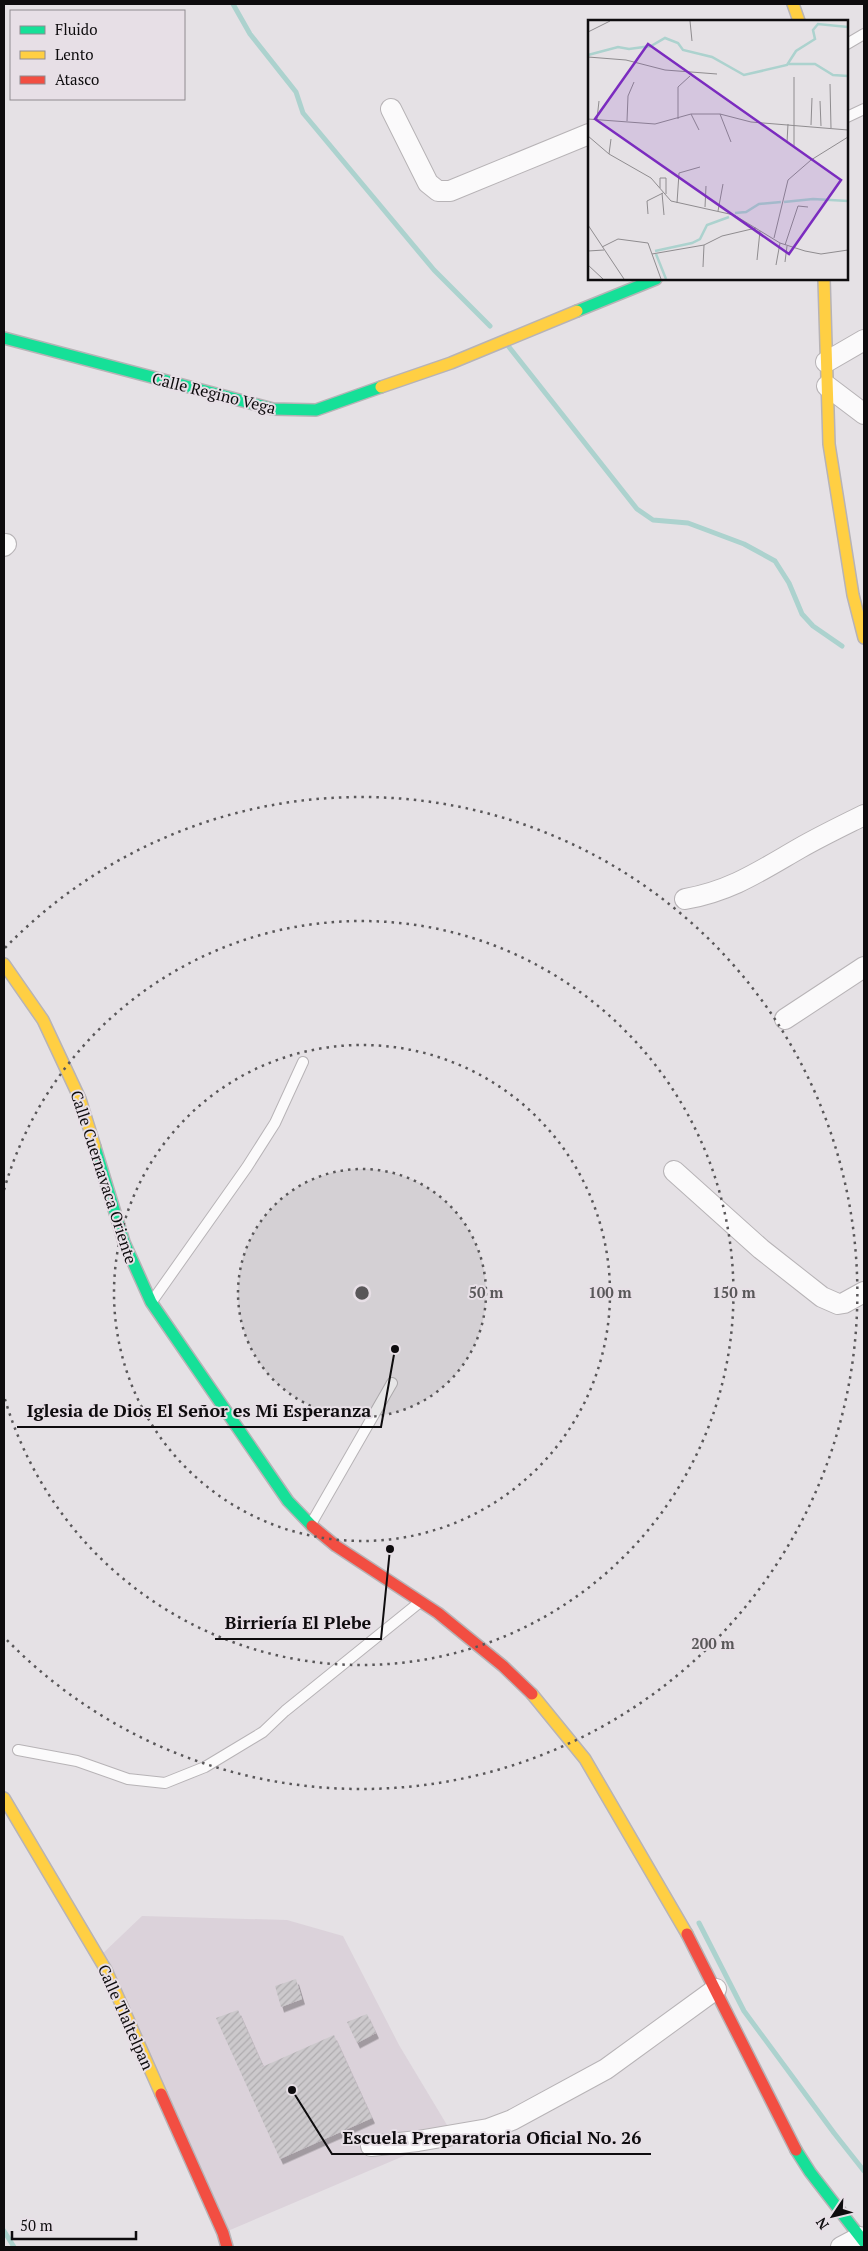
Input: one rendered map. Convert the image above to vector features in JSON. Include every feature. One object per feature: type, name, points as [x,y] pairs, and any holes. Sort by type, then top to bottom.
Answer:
[{"type":"main road","points":[[793,4],[799,20]]},
{"type":"main road","name":"Calle Regino Vega","points":[[4,338],[273,409],[316,410],[451,363],[654,280]]},
{"type":"main road","points":[[824,280],[830,453],[853,595],[864,638]]},
{"type":"main road","name":"Calle Cuernavaca Oriente","points":[[4,964],[43,1020],[80,1098],[124,1242],[151,1302],[288,1501],[311,1525],[336,1546],[438,1613],[502,1666],[525,1686],[585,1759],[617,1811],[716,1989],[794,2146],[810,2172],[862,2239]]},
{"type":"main road","name":"Calle Tlaltelpan","points":[[4,1798],[106,1970],[224,2233],[227,2247]]},
{"type":"street","points":[[391,109],[428,184],[438,191],[450,191],[588,134]]},
{"type":"street","points":[[826,362],[864,340]]},
{"type":"street","points":[[827,386],[864,414]]},
{"type":"street","points":[[686,899],[710,895],[732,887],[820,836],[864,815]]},
{"type":"street","points":[[785,1019],[864,967]]},
{"type":"street","points":[[674,1171],[762,1249],[822,1297],[838,1304],[844,1303],[864,1292]]},
{"type":"street","points":[[371,2146],[418,2141],[488,2129],[512,2120],[606,2069],[716,1989]]},
{"type":"street","points":[[841,2247],[862,2239]]},
{"type":"lane","points":[[848,43],[864,34]]},
{"type":"lane","points":[[848,117],[864,109]]},
{"type":"lane","points":[[151,1302],[247,1167],[275,1123],[303,1062]]},
{"type":"lane","points":[[311,1525],[392,1383]]},
{"type":"lane","points":[[18,1750],[77,1761],[128,1779],[165,1783],[205,1767],[263,1732],[285,1711],[421,1602]]},
{"type":"shaded area","points":[[142,1916],[287,1920],[343,1936],[399,2045],[453,2135],[223,2233],[99,1957]]},
{"type":"building","points":[[296,1979],[302,1999],[281,2007],[275,1986]]},
{"type":"building","points":[[238,2010],[263,2066],[253,2071],[334,2035],[372,2118],[280,2159],[216,2018]]},
{"type":"building","points":[[367,2014],[376,2033],[357,2043],[347,2022]]},
{"type":"waterway","points":[[233,4],[250,34],[296,92],[303,113],[434,270],[490,326]]},
{"type":"waterway","points":[[509,347],[637,509],[653,520],[688,523],[744,544],[775,561],[789,583],[802,614],[813,626],[842,646]]},
{"type":"waterway","points":[[699,1923],[744,2011],[864,2171]]},
{"type":"waterway","points":[[4,2231],[14,2247]]},
{"type":"traffic: fast","points":[[577,311],[654,280]]},
{"type":"traffic: fast","points":[[4,338],[273,409],[316,410],[381,387]]},
{"type":"traffic: fast","points":[[95,1147],[124,1242],[151,1302],[288,1501],[312,1526]]},
{"type":"traffic: fast","points":[[796,2150],[810,2172],[864,2242]]},
{"type":"traffic: slow","points":[[793,4],[799,20]]},
{"type":"traffic: slow","points":[[824,280],[829,444],[853,595],[864,638]]},
{"type":"traffic: slow","points":[[381,387],[451,363],[577,311]]},
{"type":"traffic: slow","points":[[4,964],[43,1020],[80,1099],[95,1147]]},
{"type":"traffic: slow","points":[[532,1694],[585,1759],[687,1934]]},
{"type":"traffic: slow","points":[[4,1798],[106,1970],[161,2094]]},
{"type":"traffic: jam","points":[[312,1526],[336,1546],[438,1613],[503,1666],[532,1694]]},
{"type":"traffic: jam","points":[[687,1934],[796,2150]]},
{"type":"traffic: jam","points":[[161,2094],[223,2233],[227,2247]]},
{"type":"place","name":"Iglesia de Dios El Señor es Mi Esperanza","points":[[395,1349]]},
{"type":"place","name":"Birriería El Plebe","points":[[390,1549]]},
{"type":"place","name":"Escuela Preparatoria Oficial No. 26","points":[[292,2090]]}]
